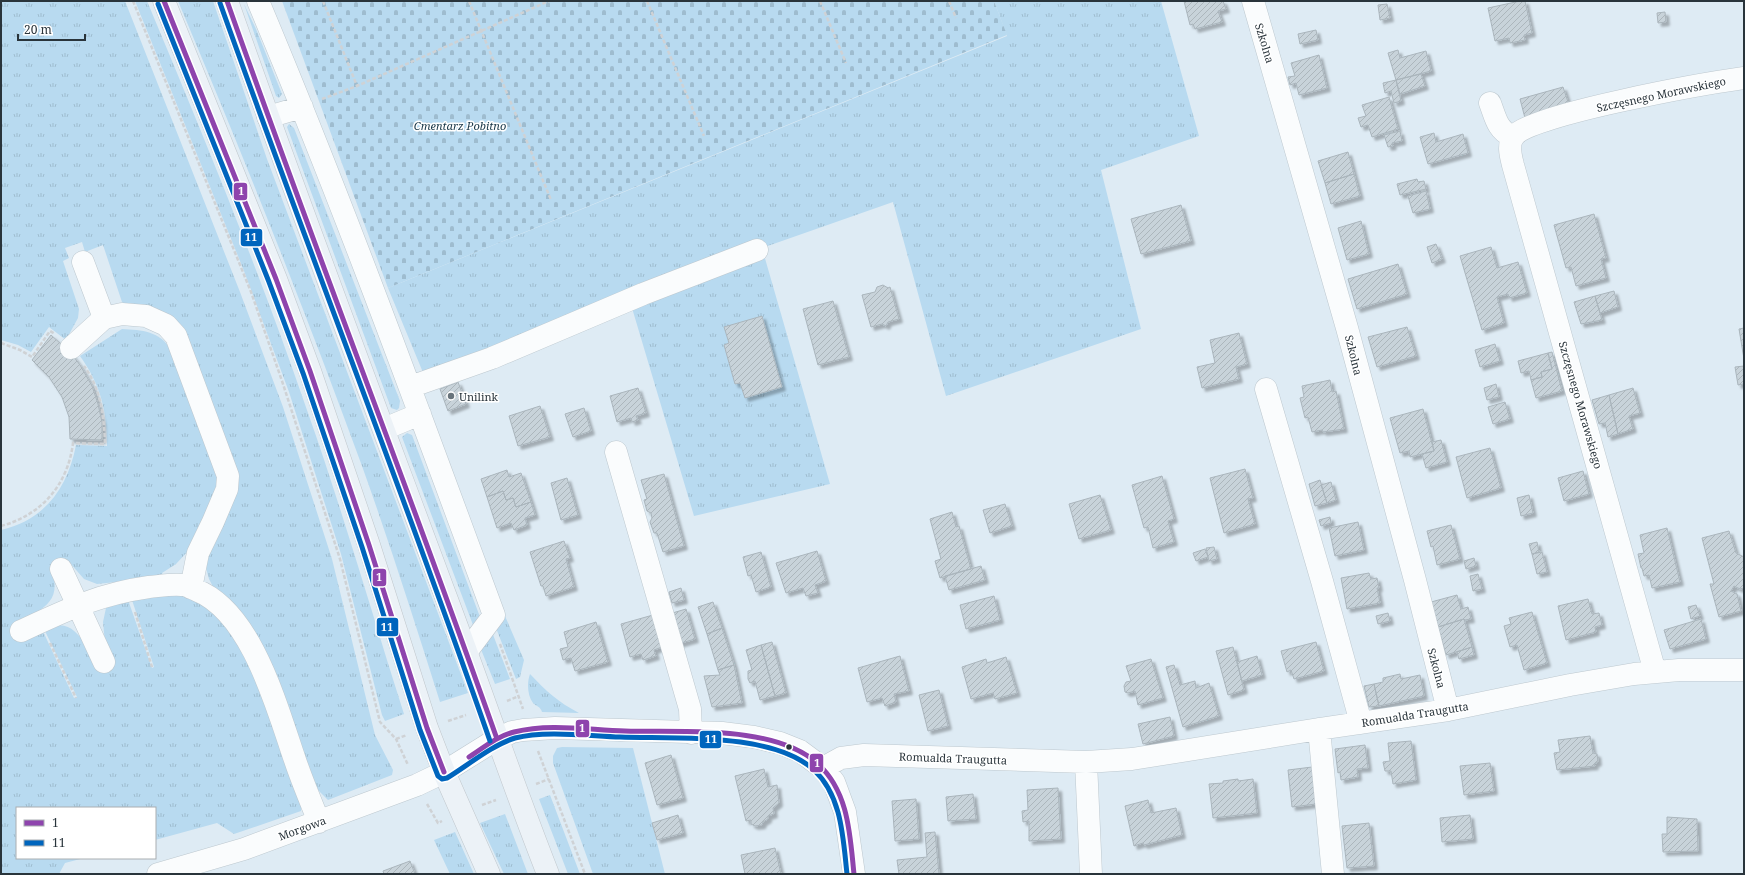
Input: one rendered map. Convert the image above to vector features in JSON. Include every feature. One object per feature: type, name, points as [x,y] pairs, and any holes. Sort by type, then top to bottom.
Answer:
[{"type":"main road","points":[[164,1],[276,279],[310,371],[369,545],[427,728],[444,772],[489,874]]},
{"type":"main road","points":[[227,1],[268,118],[467,650],[497,739],[548,874]]},
{"type":"street","points":[[258,1],[311,104],[410,387],[494,615],[467,650]]},
{"type":"street","name":"Szkolna","points":[[1253,1],[1343,313],[1415,580],[1448,710]]},
{"type":"street","name":"Szczęsnego Morawskiego","points":[[1655,672],[1514,166],[1510,146],[1512,137],[1525,127],[1579,111],[1696,86],[1744,78]]},
{"type":"street","points":[[268,118],[311,104]]},
{"type":"street","points":[[1490,104],[1497,124],[1503,132],[1512,137]]},
{"type":"street","points":[[410,387],[492,358],[643,294],[758,250]]},
{"type":"street","points":[[83,262],[104,318]]},
{"type":"street","points":[[76,354],[104,318],[122,314],[146,316],[166,325],[176,336],[228,476],[227,489],[198,554],[191,588]]},
{"type":"street","points":[[1266,389],[1322,581],[1361,723]]},
{"type":"street","points":[[384,429],[420,414]]},
{"type":"street","points":[[616,452],[690,709],[691,733]]},
{"type":"street","points":[[61,569],[104,662]]},
{"type":"street","points":[[21,631],[78,605],[127,590],[184,585],[203,593],[220,605],[234,619],[256,655],[277,707],[319,822]]},
{"type":"street","name":"Romualda Traugutta","points":[[823,768],[841,758],[864,755],[1086,762],[1174,753],[1319,729],[1448,710],[1591,681],[1679,670],[1744,670]]},
{"type":"street","name":"Morgowa","points":[[158,874],[244,849],[417,785],[444,772],[497,739],[512,732],[555,728],[748,736],[780,743],[800,751],[823,768],[834,782],[841,797],[848,825],[854,874]]},
{"type":"street","points":[[1319,729],[1334,874]]},
{"type":"street","points":[[1086,762],[1091,874]]},
{"type":"path","points":[[133,1],[250,292],[280,373],[340,559],[380,722],[396,739],[410,769]]},
{"type":"path","points":[[323,1],[357,86]]},
{"type":"path","points":[[469,1],[551,200]]},
{"type":"path","points":[[311,104],[357,86],[549,1]]},
{"type":"path","points":[[647,1],[704,136]]},
{"type":"path","points":[[820,1],[846,63]]},
{"type":"path","points":[[949,1],[956,18]]},
{"type":"path","points":[[1,343],[20,350],[32,357],[44,339]]},
{"type":"path","points":[[1,526],[25,517],[50,496],[63,479],[68,467],[73,442],[105,444],[102,407],[93,380],[76,354]]},
{"type":"path","points":[[135,612],[152,667]]},
{"type":"path","points":[[396,739],[519,696],[495,632],[494,615]]},
{"type":"path","points":[[52,647],[76,698]]},
{"type":"path","points":[[549,779],[585,874]]},
{"type":"green space","points":[[1,1],[125,1],[240,292],[283,407],[332,559],[375,735],[393,770],[392,775],[328,800],[318,790],[209,579],[206,568],[206,560],[233,497],[196,365],[122,302],[103,245],[85,252],[82,242],[65,248],[69,258],[63,261],[79,309],[78,318],[66,340],[49,327],[31,352],[18,345],[1,340]]},
{"type":"green space","points":[[135,1],[147,1],[251,257],[290,361],[321,450],[404,714],[385,721],[382,715],[341,554],[289,392],[244,271]]},
{"type":"green space","points":[[178,1],[213,1],[267,159],[468,693],[440,702],[412,613],[362,466],[273,233]]},
{"type":"green space","name":"Cmentarz Pobitno","points":[[282,1],[994,1],[1007,35],[388,288]]},
{"type":"green space","points":[[994,1],[1161,1],[1199,136],[1101,170],[1141,329],[946,396],[893,202],[762,248],[830,484],[694,516],[632,308],[429,387],[388,288],[1007,36]]},
{"type":"green space","points":[[244,4],[256,29],[282,94],[279,98],[276,96]]},
{"type":"green space","points":[[289,124],[294,128],[400,401],[399,408],[397,410],[391,408],[287,127]]},
{"type":"green space","points":[[122,329],[143,331],[156,335],[162,339],[171,350],[218,479],[216,490],[189,550],[176,564],[162,573],[164,577],[97,584],[84,579],[70,563],[54,577],[55,584],[51,599],[35,614],[74,698],[77,697],[44,629],[59,625],[65,626],[74,631],[89,647],[105,643],[103,622],[106,608],[127,597],[152,668],[154,667],[131,597],[144,595],[196,595],[243,644],[301,801],[301,811],[234,834],[217,823],[156,840],[156,807],[16,807],[16,859],[80,859],[65,863],[59,874],[1,874],[1,530],[17,525],[30,518],[42,510],[52,500],[67,475],[76,445],[107,446],[106,421],[98,388],[80,356]]},
{"type":"green space","points":[[407,433],[412,435],[480,617],[473,625],[402,437]]},
{"type":"green space","points":[[505,616],[524,660],[520,677],[516,679],[496,628]]},
{"type":"green space","points":[[492,632],[510,679],[495,684],[480,647]]},
{"type":"green space","points":[[530,674],[553,696],[579,713],[542,712],[531,700],[528,685]]},
{"type":"green space","points":[[557,748],[633,748],[665,874],[593,874],[553,763],[553,756]]},
{"type":"green space","points":[[550,795],[580,874],[568,874],[539,799]]},
{"type":"green space","points":[[505,814],[528,874],[504,874],[480,823]]},
{"type":"green space","points":[[455,832],[474,874],[450,874],[434,840]]},
{"type":"building","points":[[1184,1],[1223,1],[1226,9],[1218,11],[1222,22],[1195,29],[1193,24],[1190,25]]},
{"type":"building","points":[[1525,1],[1532,33],[1524,35],[1525,40],[1510,43],[1509,38],[1495,41],[1488,8]]},
{"type":"building","points":[[1387,4],[1390,18],[1380,20],[1378,5]]},
{"type":"building","points":[[1665,12],[1666,22],[1658,23],[1657,13]]},
{"type":"building","points":[[1316,30],[1318,40],[1300,44],[1298,34]]},
{"type":"building","points":[[1398,50],[1400,58],[1426,51],[1431,71],[1396,80],[1388,53]]},
{"type":"building","points":[[1319,55],[1327,88],[1299,95],[1296,83],[1290,85],[1288,77],[1295,76],[1291,63]]},
{"type":"building","points":[[1421,74],[1425,86],[1400,94],[1396,80]]},
{"type":"building","points":[[1396,80],[1401,101],[1394,103],[1391,91],[1385,93],[1383,83]]},
{"type":"building","points":[[1563,87],[1569,105],[1525,118],[1520,99]]},
{"type":"building","points":[[1389,97],[1398,129],[1372,137],[1368,125],[1361,127],[1358,118],[1366,116],[1362,105]]},
{"type":"building","points":[[1400,131],[1402,141],[1392,143],[1393,146],[1388,147],[1384,135]]},
{"type":"building","points":[[1434,133],[1436,142],[1463,134],[1468,153],[1428,164],[1420,137]]},
{"type":"building","points":[[1348,152],[1354,174],[1325,183],[1318,161]]},
{"type":"building","points":[[1354,174],[1360,196],[1331,204],[1325,183]]},
{"type":"building","points":[[1417,179],[1418,182],[1424,181],[1426,189],[1400,195],[1397,184]]},
{"type":"building","points":[[1426,191],[1430,209],[1413,213],[1408,196]]},
{"type":"building","points":[[1181,205],[1191,241],[1141,254],[1131,219]]},
{"type":"building","points":[[1594,214],[1606,258],[1601,259],[1606,278],[1576,286],[1571,267],[1566,268],[1554,225]]},
{"type":"building","points":[[1361,221],[1369,254],[1347,260],[1338,228]]},
{"type":"building","points":[[1436,244],[1442,259],[1432,263],[1427,247]]},
{"type":"building","points":[[1491,247],[1497,268],[1518,262],[1527,293],[1509,298],[1508,294],[1497,297],[1504,323],[1482,330],[1460,256]]},
{"type":"building","points":[[1398,264],[1407,294],[1357,309],[1348,279]]},
{"type":"building","points":[[883,285],[888,288],[890,287],[899,319],[888,322],[886,326],[882,324],[871,327],[862,295],[875,292],[877,287]]},
{"type":"building","points":[[1614,291],[1618,307],[1600,313],[1595,296]]},
{"type":"building","points":[[1595,296],[1602,320],[1581,324],[1574,302]]},
{"type":"building","points":[[833,301],[849,357],[818,365],[803,309]]},
{"type":"building","points":[[762,316],[782,387],[745,398],[740,383],[735,384],[724,345],[729,343],[724,327]]},
{"type":"building","points":[[1407,327],[1416,356],[1377,367],[1368,337]]},
{"type":"building","points":[[1744,328],[1744,359],[1739,329]]},
{"type":"building","points":[[1239,333],[1247,364],[1236,367],[1239,379],[1202,388],[1197,367],[1215,363],[1210,340]]},
{"type":"building","points":[[51,335],[71,353],[92,386],[102,422],[102,440],[70,439],[69,417],[62,397],[49,377],[32,360]]},
{"type":"building","points":[[1495,344],[1500,361],[1480,367],[1475,350]]},
{"type":"building","points":[[1552,352],[1562,391],[1536,398],[1531,380],[1542,377],[1541,372],[1552,369],[1548,353]]},
{"type":"building","points":[[1548,353],[1552,369],[1541,372],[1542,377],[1531,380],[1529,371],[1521,373],[1518,361]]},
{"type":"building","points":[[1744,366],[1744,384],[1738,385],[1735,367]]},
{"type":"building","points":[[1330,380],[1332,392],[1336,391],[1344,429],[1312,432],[1308,417],[1305,418],[1300,398],[1304,397],[1302,386]]},
{"type":"building","points":[[458,382],[466,404],[448,411],[440,389]]},
{"type":"building","points":[[1496,384],[1499,397],[1487,400],[1484,388]]},
{"type":"building","points":[[638,388],[646,413],[636,416],[638,420],[632,422],[631,418],[617,422],[610,396]]},
{"type":"building","points":[[1633,388],[1640,413],[1629,416],[1633,429],[1618,434],[1609,395]]},
{"type":"building","points":[[1609,395],[1618,434],[1608,437],[1605,423],[1599,424],[1592,400]]},
{"type":"building","points":[[1505,402],[1510,419],[1493,424],[1488,407]]},
{"type":"building","points":[[540,406],[550,437],[518,446],[509,416]]},
{"type":"building","points":[[584,408],[591,431],[573,437],[565,414]]},
{"type":"building","points":[[1423,409],[1434,451],[1410,457],[1409,451],[1400,453],[1390,418]]},
{"type":"building","points":[[1441,440],[1447,462],[1426,468],[1422,454],[1434,451],[1432,442]]},
{"type":"building","points":[[1490,448],[1501,488],[1467,498],[1456,457]]},
{"type":"building","points":[[1245,469],[1253,498],[1248,499],[1255,524],[1224,533],[1210,478]]},
{"type":"building","points":[[507,470],[509,477],[521,473],[531,502],[516,507],[513,498],[506,500],[503,491],[487,497],[481,479]]},
{"type":"building","points":[[1583,471],[1589,494],[1564,501],[1558,478]]},
{"type":"building","points":[[664,474],[684,546],[663,552],[657,533],[654,533],[650,522],[652,518],[651,513],[647,511],[644,500],[647,499],[641,480]]},
{"type":"building","points":[[1162,476],[1174,519],[1168,521],[1174,542],[1153,548],[1148,527],[1144,528],[1132,485]]},
{"type":"building","points":[[567,478],[578,515],[561,520],[551,483]]},
{"type":"building","points":[[1320,480],[1327,503],[1315,506],[1309,484]]},
{"type":"building","points":[[1331,482],[1336,500],[1327,503],[1321,485]]},
{"type":"building","points":[[503,491],[506,500],[513,498],[516,507],[531,502],[535,515],[525,518],[527,525],[514,530],[511,523],[497,528],[487,497]]},
{"type":"building","points":[[1100,495],[1111,530],[1079,539],[1069,504]]},
{"type":"building","points":[[1529,495],[1533,513],[1521,516],[1517,498]]},
{"type":"building","points":[[1005,504],[1012,526],[990,533],[983,510]]},
{"type":"building","points":[[952,512],[956,527],[959,526],[971,569],[940,578],[935,561],[941,559],[930,519]]},
{"type":"building","points":[[1330,517],[1331,523],[1321,526],[1319,520]]},
{"type":"building","points":[[1358,522],[1364,550],[1335,556],[1329,528]]},
{"type":"building","points":[[1451,525],[1460,559],[1437,565],[1433,546],[1431,547],[1427,531]]},
{"type":"building","points":[[1667,528],[1680,582],[1652,588],[1649,575],[1644,576],[1641,568],[1638,554],[1644,553],[1640,535]]},
{"type":"building","points":[[1729,531],[1736,553],[1744,557],[1744,588],[1740,589],[1734,586],[1731,591],[1737,594],[1741,611],[1719,617],[1710,584],[1714,584],[1702,538]]},
{"type":"building","points":[[564,541],[570,558],[566,559],[574,587],[546,596],[543,586],[541,586],[530,552]]},
{"type":"building","points":[[1537,542],[1539,552],[1532,554],[1529,544]]},
{"type":"building","points":[[1214,547],[1217,559],[1209,561],[1206,548]]},
{"type":"building","points":[[1205,549],[1208,557],[1196,561],[1193,553]]},
{"type":"building","points":[[817,551],[826,581],[815,585],[818,593],[806,596],[803,588],[786,593],[776,563]]},
{"type":"building","points":[[761,552],[771,587],[756,592],[751,575],[748,576],[743,557]]},
{"type":"building","points":[[1542,552],[1547,572],[1537,574],[1532,554]]},
{"type":"building","points":[[1474,558],[1476,566],[1466,569],[1464,561]]},
{"type":"building","points":[[981,566],[985,580],[949,590],[945,576]]},
{"type":"building","points":[[1369,573],[1371,579],[1377,578],[1380,603],[1347,609],[1341,578]]},
{"type":"building","points":[[1478,574],[1482,589],[1473,591],[1470,576]]},
{"type":"building","points":[[681,588],[684,600],[672,603],[669,592]]},
{"type":"building","points":[[1457,595],[1461,609],[1468,607],[1471,619],[1464,619],[1438,627],[1431,602]]},
{"type":"building","points":[[994,596],[1000,620],[966,629],[960,605]]},
{"type":"building","points":[[1588,599],[1592,614],[1599,613],[1602,625],[1595,627],[1596,632],[1566,640],[1558,606]]},
{"type":"building","points":[[713,602],[722,628],[707,634],[698,607]]},
{"type":"building","points":[[1696,605],[1700,616],[1691,619],[1688,607]]},
{"type":"building","points":[[686,609],[695,639],[678,644],[669,614]]},
{"type":"building","points":[[1532,612],[1547,663],[1524,670],[1517,645],[1510,647],[1504,626],[1511,624],[1509,618]]},
{"type":"building","points":[[1388,613],[1390,621],[1378,624],[1376,616]]},
{"type":"building","points":[[653,615],[662,647],[654,650],[656,656],[643,660],[641,654],[630,657],[621,624]]},
{"type":"building","points":[[1464,619],[1472,647],[1446,655],[1438,627]]},
{"type":"building","points":[[1701,619],[1706,639],[1670,649],[1664,630]]},
{"type":"building","points":[[596,622],[608,662],[575,671],[571,658],[563,660],[560,649],[568,647],[564,632]]},
{"type":"building","points":[[722,628],[734,665],[718,670],[707,634]]},
{"type":"building","points":[[772,642],[786,693],[775,696],[761,645]]},
{"type":"building","points":[[1316,642],[1324,671],[1294,679],[1291,670],[1287,672],[1281,651]]},
{"type":"building","points":[[761,645],[775,696],[760,700],[755,681],[750,683],[748,679],[748,671],[752,670],[746,650]]},
{"type":"building","points":[[1233,647],[1244,690],[1228,695],[1216,651]]},
{"type":"building","points":[[1472,647],[1474,655],[1459,659],[1457,652]]},
{"type":"building","points":[[900,656],[909,691],[894,694],[896,702],[885,706],[882,698],[867,702],[858,668]]},
{"type":"building","points":[[1257,656],[1262,675],[1242,681],[1237,662]]},
{"type":"building","points":[[1006,657],[1017,693],[995,699],[993,693],[971,699],[962,667],[986,659],[987,663]]},
{"type":"building","points":[[1151,659],[1163,698],[1138,705],[1135,691],[1128,693],[1125,692],[1124,686],[1126,682],[1131,681],[1126,666]]},
{"type":"building","points":[[734,665],[742,703],[712,707],[704,676],[720,675],[718,670]]},
{"type":"building","points":[[1174,665],[1180,685],[1195,681],[1196,688],[1209,683],[1219,716],[1183,727],[1166,667]]},
{"type":"building","points":[[1400,674],[1401,679],[1420,675],[1424,696],[1379,706],[1374,684],[1383,682],[1383,678]]},
{"type":"building","points":[[1374,684],[1379,706],[1369,707],[1364,686]]},
{"type":"building","points":[[939,690],[948,726],[928,731],[919,695]]},
{"type":"building","points":[[1170,717],[1174,736],[1143,744],[1138,724]]},
{"type":"building","points":[[1590,736],[1593,753],[1597,754],[1598,762],[1594,764],[1595,766],[1557,770],[1554,753],[1560,752],[1558,740]]},
{"type":"building","points":[[1411,741],[1416,780],[1393,784],[1391,771],[1385,771],[1383,762],[1390,761],[1388,743]]},
{"type":"building","points":[[1365,745],[1368,768],[1357,769],[1358,777],[1341,780],[1340,772],[1338,773],[1335,749]]},
{"type":"building","points":[[671,755],[683,798],[657,805],[645,763]]},
{"type":"building","points":[[1490,763],[1494,791],[1464,795],[1460,766]]},
{"type":"building","points":[[1312,767],[1316,804],[1292,807],[1288,770]]},
{"type":"building","points":[[764,769],[768,787],[777,785],[779,803],[773,808],[774,814],[768,816],[768,819],[763,822],[762,825],[755,826],[751,824],[751,820],[746,821],[735,776]]},
{"type":"building","points":[[1238,779],[1238,781],[1253,779],[1257,813],[1213,818],[1209,784],[1223,783],[1223,781]]},
{"type":"building","points":[[1058,788],[1061,839],[1029,841],[1029,821],[1023,822],[1022,811],[1028,810],[1027,790]]},
{"type":"building","points":[[973,794],[976,819],[948,821],[946,797]]},
{"type":"building","points":[[916,799],[919,839],[895,841],[892,801]]},
{"type":"building","points":[[1148,800],[1151,813],[1176,808],[1182,835],[1144,845],[1143,843],[1134,846],[1125,806]]},
{"type":"building","points":[[678,815],[683,833],[657,840],[652,823]]},
{"type":"building","points":[[1470,815],[1473,839],[1442,842],[1440,818]]},
{"type":"building","points":[[1667,817],[1697,819],[1698,851],[1663,852],[1662,834],[1667,834]]},
{"type":"building","points":[[1369,823],[1374,866],[1347,868],[1342,826]]},
{"type":"building","points":[[935,832],[939,874],[899,874],[897,860],[927,857],[925,833]]},
{"type":"building","points":[[775,848],[781,874],[745,874],[741,855]]},
{"type":"building","points":[[410,861],[415,874],[384,874],[383,871]]},
{"type":"transit line","name":"1","points":[[164,1],[276,279],[310,371],[369,545],[427,728],[444,772]]},
{"type":"transit line","name":"1","points":[[227,1],[497,739]]},
{"type":"transit line","name":"11","points":[[220,3],[424,556],[490,741]]},
{"type":"transit line","name":"11","points":[[158,4],[269,282],[303,373],[362,547],[420,730],[438,776],[442,779],[447,778],[506,741],[540,734],[694,738],[749,743],[774,749],[796,758],[814,770],[823,780],[836,805],[840,818],[847,874]]},
{"type":"transit line","name":"1","points":[[469,757],[502,736],[528,729],[555,727],[625,731],[726,733],[778,742],[800,751],[818,764],[828,775],[836,788],[846,815],[854,874]]},
{"type":"place","name":"Unilink","points":[[451,396]]}]
